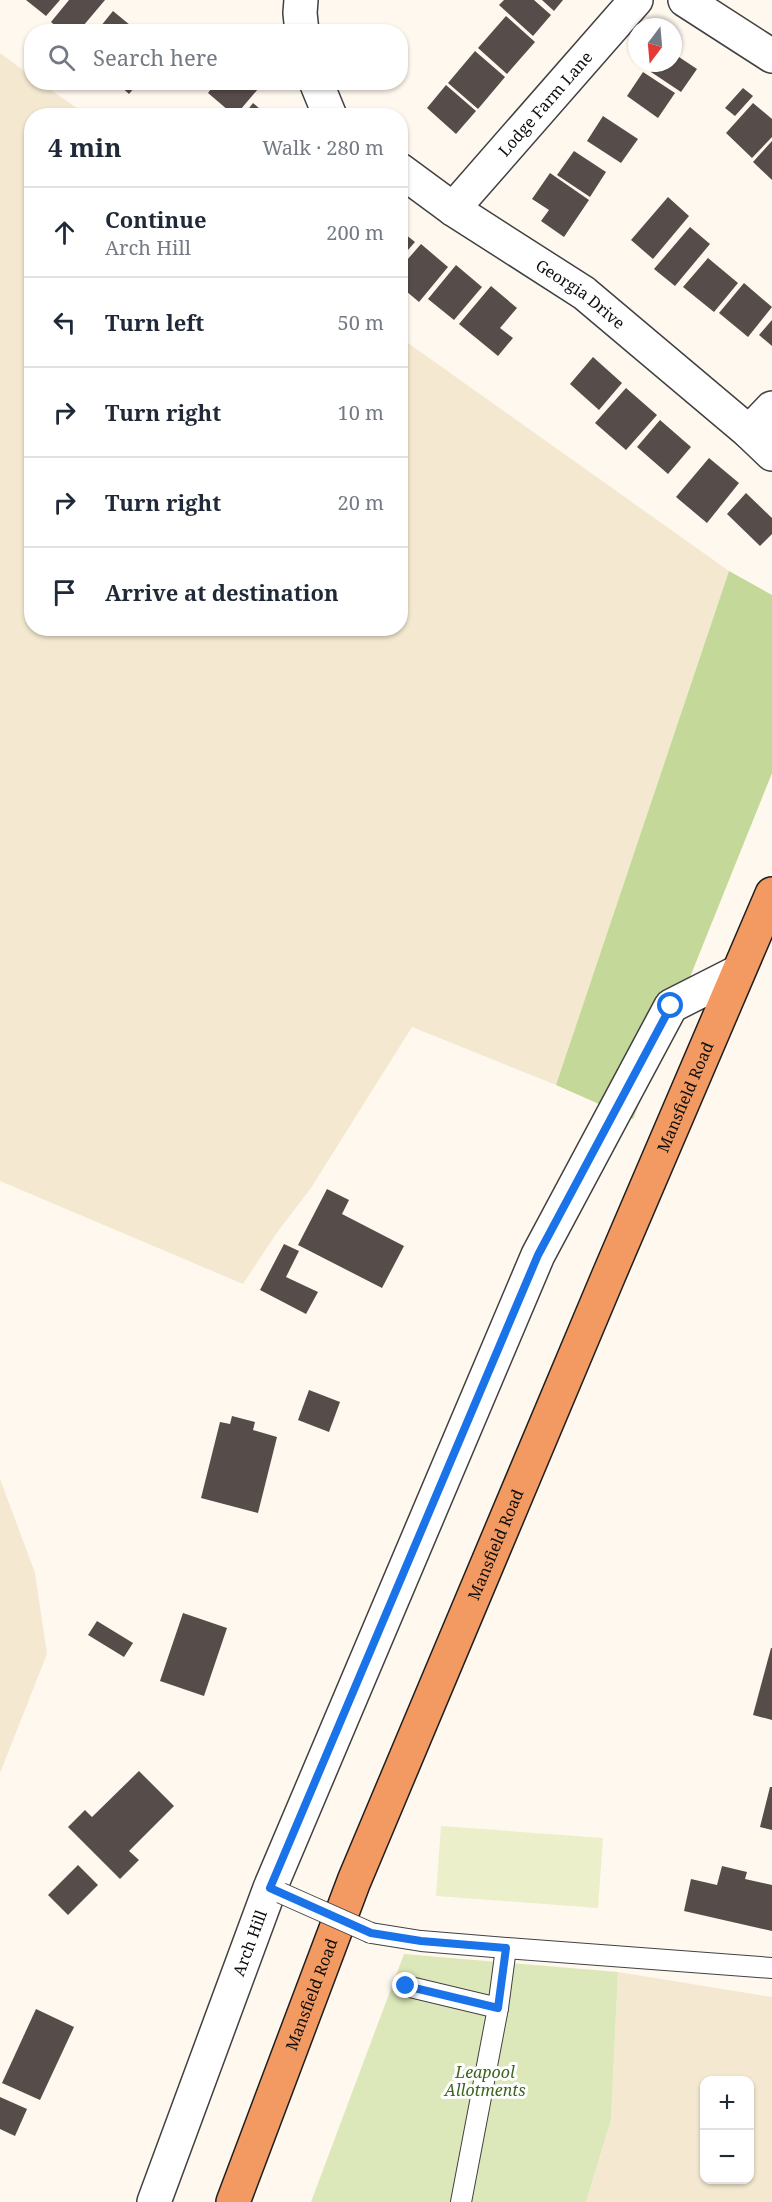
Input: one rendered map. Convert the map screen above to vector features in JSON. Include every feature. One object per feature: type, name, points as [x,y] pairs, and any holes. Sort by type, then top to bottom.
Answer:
[{"type":"highway","name":"Mansfield Road","points":[[233,2202],[354,1881],[772,894]]},
{"type":"street","points":[[301,0],[301,24]]},
{"type":"street","name":"Lodge Farm Lane","points":[[453,209],[636,0]]},
{"type":"street","points":[[685,0],[772,56]]},
{"type":"street","points":[[319,90],[327,108]]},
{"type":"street","name":"Georgia Drive","points":[[408,176],[453,209],[584,293],[761,443],[772,408]]},
{"type":"street","name":"Arch Hill","points":[[154,2202],[275,1891],[538,1255],[671,1006],[738,972]]},
{"type":"lane","points":[[275,1891],[371,1933],[421,1941],[772,1968]]},
{"type":"lane","points":[[461,2202],[498,2008],[506,1948]]},
{"type":"lane","points":[[406,1986],[498,2008]]},
{"type":"shaded area","points":[[0,53],[24,71],[24,90],[51,90],[77,108],[24,108],[24,636],[408,636],[408,343],[729,571],[556,1085],[412,1027],[311,1188],[276,1234],[243,1284],[0,1181]]},
{"type":"shaded area","points":[[0,1479],[35,1573],[47,1654],[0,1773]]},
{"type":"shaded area","points":[[618,1972],[772,1997],[772,2202],[586,2202],[611,2120]]},
{"type":"green space","points":[[729,571],[772,595],[772,773],[633,1119],[556,1085]]},
{"type":"green space","points":[[441,1826],[603,1838],[598,1908],[436,1896]]},
{"type":"green space","name":"Leapool Allotments","points":[[404,1954],[618,1972],[611,2120],[586,2202],[311,2202]]},
{"type":"building","points":[[26,0],[60,0],[46,16]]},
{"type":"building","points":[[69,0],[105,0],[85,24],[53,24],[51,22]]},
{"type":"building","points":[[504,0],[534,0],[551,15],[533,36],[499,5]]},
{"type":"building","points":[[542,0],[563,0],[554,11]]},
{"type":"building","points":[[113,11],[129,24],[102,24]]},
{"type":"building","points":[[506,16],[535,42],[507,74],[478,48]]},
{"type":"building","points":[[475,51],[505,77],[478,109],[448,83]]},
{"type":"building","points":[[682,59],[697,69],[681,92],[651,72],[682,72]]},
{"type":"building","points":[[643,72],[675,93],[658,118],[627,96]]},
{"type":"building","points":[[446,85],[476,111],[456,134],[427,108]]},
{"type":"building","points":[[743,88],[753,96],[735,116],[725,108]]},
{"type":"building","points":[[210,90],[257,90],[242,108],[226,108],[208,93]]},
{"type":"building","points":[[253,103],[259,108],[249,108]]},
{"type":"building","points":[[753,103],[772,119],[772,137],[752,158],[726,133]]},
{"type":"building","points":[[603,116],[638,139],[621,163],[587,141]]},
{"type":"building","points":[[772,141],[772,180],[753,162]]},
{"type":"building","points":[[574,151],[606,172],[590,197],[557,175]]},
{"type":"building","points":[[550,173],[589,200],[564,237],[541,221],[549,210],[532,199]]},
{"type":"building","points":[[668,197],[689,216],[653,259],[631,240]]},
{"type":"building","points":[[690,227],[710,244],[675,286],[654,269]]},
{"type":"building","points":[[408,236],[415,242],[408,250]]},
{"type":"building","points":[[421,244],[448,267],[419,302],[408,293],[408,259]]},
{"type":"building","points":[[708,258],[738,283],[714,312],[683,287]]},
{"type":"building","points":[[456,265],[482,287],[454,320],[428,299]]},
{"type":"building","points":[[744,283],[772,307],[748,337],[719,313]]},
{"type":"building","points":[[491,286],[517,308],[500,328],[513,338],[498,356],[459,324]]},
{"type":"building","points":[[772,320],[772,346],[759,335]]},
{"type":"building","points":[[593,357],[622,383],[599,410],[570,384]]},
{"type":"building","points":[[626,388],[657,415],[626,450],[595,423]]},
{"type":"building","points":[[660,420],[691,447],[668,474],[637,447]]},
{"type":"building","points":[[709,458],[739,483],[707,523],[676,497]]},
{"type":"building","points":[[746,493],[772,518],[772,534],[760,546],[727,514]]},
{"type":"building","points":[[327,1189],[349,1200],[342,1214],[404,1246],[382,1288],[298,1245]]},
{"type":"building","points":[[284,1244],[299,1251],[286,1277],[318,1292],[306,1314],[260,1290]]},
{"type":"building","points":[[309,1390],[340,1402],[329,1432],[298,1420]]},
{"type":"building","points":[[232,1416],[255,1422],[253,1430],[277,1437],[258,1513],[201,1498],[220,1422],[230,1424]]},
{"type":"building","points":[[183,1613],[227,1628],[204,1696],[160,1681]]},
{"type":"building","points":[[97,1621],[133,1643],[124,1657],[88,1635]]},
{"type":"building","points":[[772,1648],[772,1720],[753,1715]]},
{"type":"building","points":[[139,1771],[174,1806],[129,1851],[139,1860],[120,1879],[68,1827],[85,1810],[92,1817]]},
{"type":"building","points":[[770,1787],[772,1787],[772,1830],[760,1827]]},
{"type":"building","points":[[78,1865],[98,1885],[68,1915],[48,1895]]},
{"type":"building","points":[[722,1866],[747,1872],[745,1879],[772,1885],[772,1931],[684,1911],[691,1879],[717,1885]]},
{"type":"building","points":[[36,2009],[74,2027],[40,2100],[2,2083]]},
{"type":"building","points":[[0,2097],[27,2109],[15,2136],[0,2129]]},
{"type":"route","points":[[406,1986],[498,2008],[506,1948],[421,1941],[371,1933],[270,1888],[538,1255],[671,1006]]}]
